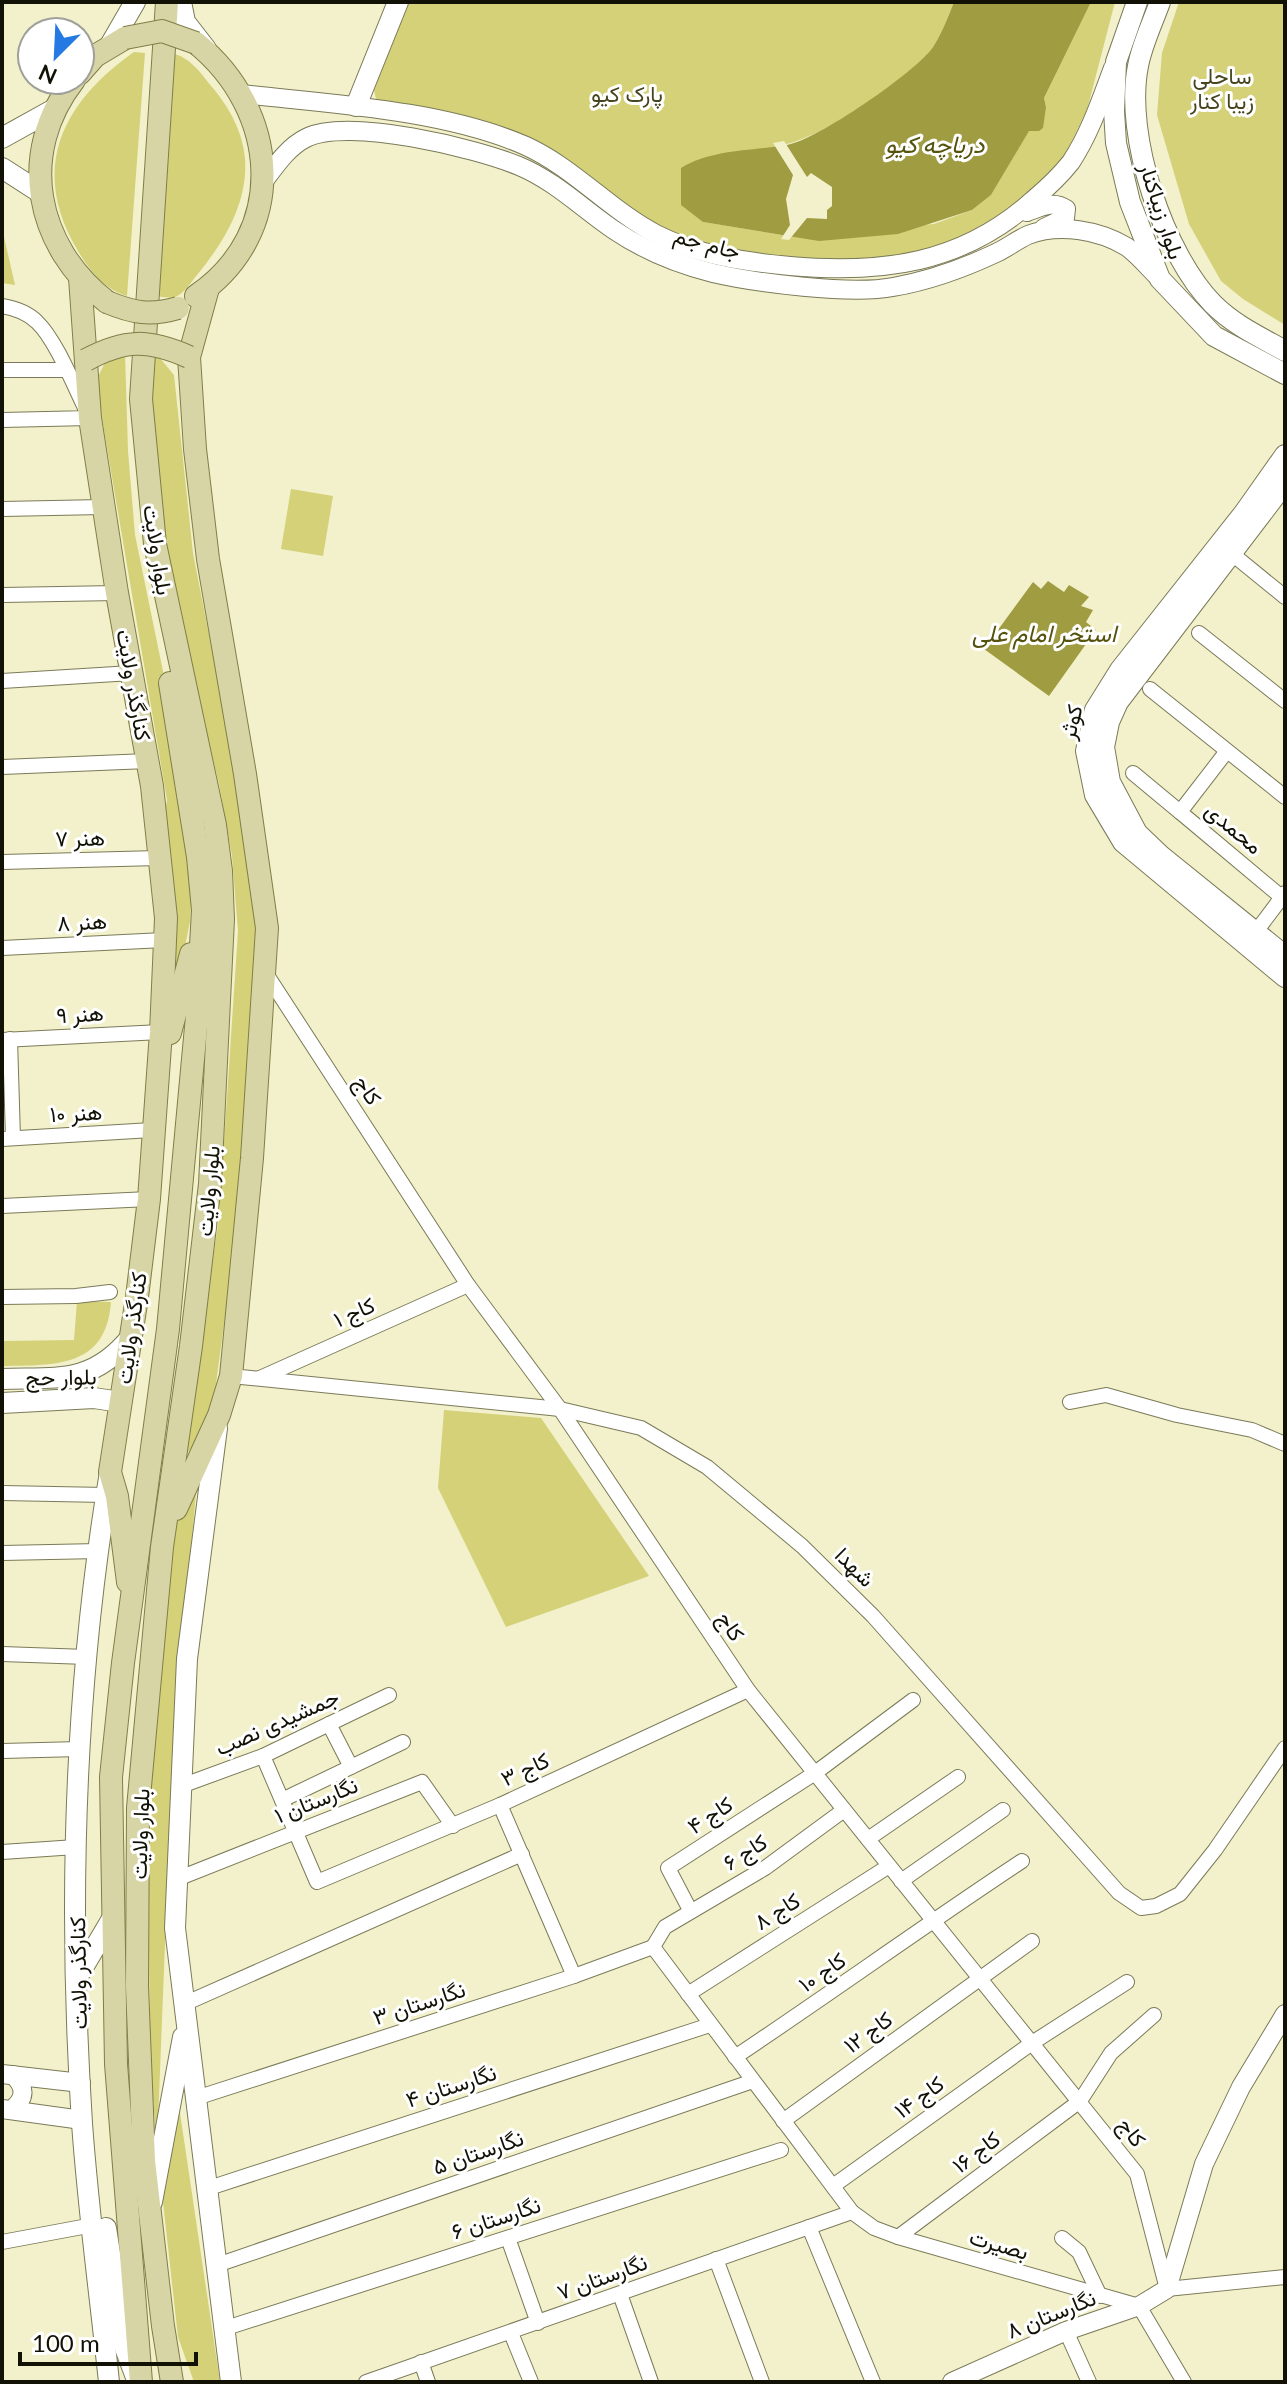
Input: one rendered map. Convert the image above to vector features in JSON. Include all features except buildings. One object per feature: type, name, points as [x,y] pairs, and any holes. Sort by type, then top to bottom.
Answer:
[{"type":"main road","name":"بلوار ولایت","points":[[139,2382],[119,2131],[111,1777],[131,1599],[168,1329],[197,1016],[203,910],[187,785],[138,510],[130,393],[157,2]]},
{"type":"main road","name":"بلوار ولایت","points":[[167,2],[141,399],[155,544],[215,825],[223,919],[210,1184],[162,1547],[138,1808],[137,1986],[144,2161],[172,2382]]},
{"type":"main road","points":[[64,96],[56,108],[39,164],[47,223],[61,251],[80,278],[107,302],[142,314],[178,308],[208,288],[230,263],[247,237],[258,210],[264,181],[256,122],[242,94],[185,22],[181,2]]},
{"type":"main road","points":[[356,106],[398,2]]},
{"type":"main road","name":"بلوار زیباکنار","points":[[1137,2],[1116,62],[1116,143],[1130,202],[1160,279],[1214,336],[1285,374]]},
{"type":"main road","name":"بلوار زیباکنار","points":[[1160,2],[1138,66],[1137,78],[1138,128],[1144,166],[1156,207],[1187,273],[1214,305],[1245,329],[1285,351]]},
{"type":"main road","points":[[96,55],[125,21],[162,31],[204,49]]},
{"type":"main road","points":[[41,193],[3,168],[8,148],[4,138],[56,108]]},
{"type":"main road","name":"کنارگذر ولایت","points":[[80,278],[90,418],[117,593],[148,761],[166,918],[149,1199],[106,1495],[87,1657],[76,1847],[84,2155],[109,2382]]},
{"type":"main road","points":[[166,1528],[219,1415],[231,1376],[252,1158],[267,928],[259,860],[208,559],[195,449],[189,357],[208,288]]},
{"type":"main road","points":[[86,360],[110,347],[137,342],[164,346],[189,357]]},
{"type":"main road","name":"کوثر","points":[[1186,599],[1285,455]]},
{"type":"main road","name":"کوثر","points":[[1285,483],[1231,553],[1120,670],[1095,710],[1086,751],[1095,795],[1123,842],[1250,939],[1285,977]]},
{"type":"main road","points":[[158,1059],[168,1039],[203,910]]},
{"type":"main road","name":"کوثر","points":[[1250,939],[1285,956]]},
{"type":"main road","name":"بلوار حج","points":[[2,1379],[75,1377],[119,1353],[131,1337]]},
{"type":"main road","points":[[65,1377],[73,1388],[65,1398]]},
{"type":"main road","name":"بلوار حج","points":[[2,1403],[65,1398],[120,1402]]},
{"type":"main road","points":[[219,1415],[187,1659],[175,1928],[231,2382]]},
{"type":"main road","points":[[110,1472],[117,1496],[120,1539],[131,1599]]},
{"type":"main road","points":[[123,1663],[125,1712],[129,1719],[139,1719],[149,1699]]},
{"type":"main road","points":[[111,1777],[121,1756],[133,1761],[138,1808]]},
{"type":"main road","points":[[77,1977],[113,1917]]},
{"type":"main road","points":[[149,2214],[186,2013]]},
{"type":"main road","points":[[84,2155],[106,2227],[125,2348],[139,2382]]},
{"type":"main road","points":[[163,2326],[182,2382]]},
{"type":"street","name":"جام جم","points":[[242,94],[356,106],[469,126],[528,147],[657,234],[686,246],[753,262],[844,270],[882,268],[918,260],[987,235],[1016,215],[1069,164],[1085,137],[1116,62]]},
{"type":"street","points":[[354,132],[356,106]]},
{"type":"street","name":"جام جم","points":[[264,181],[285,153],[307,137],[354,132],[427,140],[519,166],[574,199],[613,230],[649,251],[682,265],[724,276],[850,290],[890,288],[964,266],[999,252],[1027,236],[1051,229],[1077,230],[1103,236],[1128,248],[1160,279]]},
{"type":"street","points":[[1016,215],[1047,204],[1058,204],[1066,209],[1065,218],[1027,236]]},
{"type":"street","points":[[2,306],[14,308],[36,321],[52,343],[90,418],[2,420]]},
{"type":"street","points":[[2,370],[65,370]]},
{"type":"street","points":[[2,509],[103,507]]},
{"type":"street","points":[[1231,553],[1285,597]]},
{"type":"street","points":[[2,595],[117,593]]},
{"type":"street","points":[[1199,633],[1285,701]]},
{"type":"street","points":[[2,681],[132,673]]},
{"type":"street","points":[[1150,689],[1285,797]]},
{"type":"street","name":"محمدی","points":[[1227,751],[1180,812],[1284,897]]},
{"type":"street","points":[[2,767],[148,761]]},
{"type":"street","points":[[1133,773],[1180,812]]},
{"type":"street","name":"هنر ۷","points":[[2,862],[159,858]]},
{"type":"street","points":[[1250,939],[1284,897]]},
{"type":"street","name":"هنر ۸","points":[[2,948],[164,940]]},
{"type":"street","name":"کاج","points":[[265,971],[468,1285],[560,1409],[748,1690],[1137,2174],[1167,2289]]},
{"type":"street","name":"هنر ۹","points":[[6,1040],[161,1032]]},
{"type":"street","points":[[6,1040],[8,1139]]},
{"type":"street","name":"هنر ۱۰","points":[[8,1139],[152,1130]]},
{"type":"street","points":[[2,1206],[149,1199]]},
{"type":"street","name":"کاج ۱","points":[[258,1379],[468,1285]]},
{"type":"street","points":[[2,1297],[76,1296],[110,1292]]},
{"type":"street","name":"شهدا","points":[[231,1376],[560,1409],[641,1428],[707,1467],[802,1546],[873,1616],[1119,1893],[1141,1908],[1156,1906],[1180,1894],[1215,1850],[1285,1748]]},
{"type":"street","points":[[1070,1402],[1106,1395],[1177,1415],[1252,1430],[1285,1444]]},
{"type":"street","points":[[2,1493],[106,1495]]},
{"type":"street","points":[[2,1553],[99,1551]]},
{"type":"street","points":[[2,1654],[87,1657]]},
{"type":"street","name":"کاج ۳","points":[[295,1833],[317,1882],[453,1826],[748,1690]]},
{"type":"street","name":"جمشیدی نصب","points":[[181,1786],[263,1756],[389,1695]]},
{"type":"street","points":[[815,1773],[913,1700]]},
{"type":"street","points":[[329,1724],[351,1767]]},
{"type":"street","points":[[282,1800],[403,1742]]},
{"type":"street","points":[[2,1751],[80,1749]]},
{"type":"street","points":[[263,1756],[295,1833]]},
{"type":"street","name":"کاج ۴","points":[[690,1910],[668,1868],[815,1773]]},
{"type":"street","points":[[868,1839],[958,1777]]},
{"type":"street","name":"نگارستان ۱","points":[[177,1879],[422,1782],[453,1826]]},
{"type":"street","points":[[500,1805],[574,1976]]},
{"type":"street","name":"کاج ۶","points":[[653,1947],[665,1927],[765,1868],[844,1810]]},
{"type":"street","points":[[901,1881],[1003,1810]]},
{"type":"street","points":[[2,1852],[76,1847]]},
{"type":"street","points":[[186,2013],[522,1854]]},
{"type":"street","name":"کاج ۱۰","points":[[735,2057],[1022,1861]]},
{"type":"street","name":"کاج ۸","points":[[688,1994],[889,1866]]},
{"type":"street","name":"کاج ۱۲","points":[[783,2121],[1032,1941]]},
{"type":"street","points":[[653,1947],[852,2212]]},
{"type":"street","name":"نگارستان ۳","points":[[196,2098],[574,1976],[653,1947]]},
{"type":"street","name":"کاج ۱۴","points":[[833,2186],[1032,2043],[1127,1982]]},
{"type":"street","points":[[1285,2014],[1241,2087],[1204,2164],[1167,2289],[1285,2277]]},
{"type":"street","points":[[1080,2101],[1111,2053],[1154,2015]]},
{"type":"street","name":"نگارستان ۴","points":[[206,2189],[710,2025]]},
{"type":"street","points":[[8,2075],[81,2083]]},
{"type":"street","points":[[7,2109],[20,2103],[24,2093],[21,2083],[8,2075]]},
{"type":"street","name":"نگارستان ۵","points":[[217,2265],[753,2081]]},
{"type":"street","name":"کاج ۱۶","points":[[898,2237],[1080,2101]]},
{"type":"street","points":[[7,2109],[82,2120]]},
{"type":"street","name":"نگارستان ۶","points":[[223,2329],[781,2150]]},
{"type":"street","name":"بصیرت","points":[[852,2212],[874,2228],[898,2237],[1139,2306]]},
{"type":"street","name":"نگارستان ۷","points":[[366,2382],[852,2212]]},
{"type":"street","points":[[2,2242],[93,2225]]},
{"type":"street","points":[[809,2227],[873,2382]]},
{"type":"street","points":[[508,2238],[538,2323]]},
{"type":"street","points":[[1062,2238],[1079,2252],[1100,2296]]},
{"type":"street","points":[[716,2259],[762,2382]]},
{"type":"street","name":"نگارستان ۸","points":[[952,2382],[1066,2331],[1139,2306],[1167,2289]]},
{"type":"street","points":[[620,2294],[651,2382]]},
{"type":"street","points":[[1139,2306],[1184,2382]]},
{"type":"street","points":[[1066,2331],[1089,2382]]},
{"type":"street","points":[[511,2333],[531,2382]]},
{"type":"street","points":[[421,2362],[428,2382]]},
{"type":"green space","name":"پارک کیو","points":[[405,2],[954,2],[933,47],[906,74],[814,134],[779,145],[703,222],[788,236],[934,224],[972,210],[991,195],[1046,107],[1044,98],[1091,2],[1115,2],[1087,110],[1063,160],[1019,204],[949,246],[881,262],[812,262],[728,250],[658,230],[533,142],[377,103],[373,86]]},
{"type":"green space","name":"ساحلی زیبا کنار","points":[[1179,2],[1285,2],[1285,325],[1221,281],[1189,224],[1157,115],[1162,53]]},
{"type":"green space","points":[[134,52],[145,53],[127,296],[111,289],[87,265],[63,221],[56,193],[55,166],[60,140],[71,116],[86,96],[96,96],[96,85]]},
{"type":"green space","points":[[171,53],[194,66],[224,103],[238,130],[245,159],[243,191],[225,235],[187,288],[175,297],[156,296]]},
{"type":"green space","points":[[2,228],[15,285],[2,283]]},
{"type":"green space","points":[[125,353],[135,535],[166,686],[192,888],[190,921],[176,993],[168,995],[162,828],[167,800],[97,389],[98,377],[108,356]]},
{"type":"green space","points":[[149,354],[159,357],[174,375],[193,553],[260,920],[237,1226],[211,1421],[183,1459],[219,1218],[238,931],[232,856],[219,784],[172,593],[154,472]]},
{"type":"green space","points":[[291,489],[333,496],[323,556],[281,549]]},
{"type":"green space","points":[[77,1301],[111,1302],[107,1324],[89,1351],[59,1363],[2,1366],[2,1341],[74,1340]]},
{"type":"green space","points":[[444,1410],[541,1418],[649,1576],[506,1627],[438,1488]]},
{"type":"green space","points":[[199,1458],[172,1767],[157,2147],[150,2062],[148,1828],[158,1663],[171,1535]]},
{"type":"green space","points":[[176,2086],[220,2382],[194,2382],[178,2337],[162,2193]]},
{"type":"water","name":"دریاچه کیو","points":[[954,2],[1091,2],[1044,98],[1043,128],[1029,131],[991,195],[972,210],[898,234],[819,241],[703,222],[681,205],[681,168],[719,154],[787,145],[842,118],[887,88],[923,58],[936,42]]},
{"type":"water","name":"استخر امام علی","points":[[1048,581],[1064,592],[1069,585],[1089,597],[1081,606],[1093,610],[1086,622],[1096,630],[1049,696],[984,649],[1033,582],[1041,589]]},
{"type":"pier","points":[[784,141],[807,177],[811,173],[832,187],[832,206],[827,210],[827,219],[807,218],[789,240],[781,239],[790,225],[786,199],[793,175],[773,143]]}]
